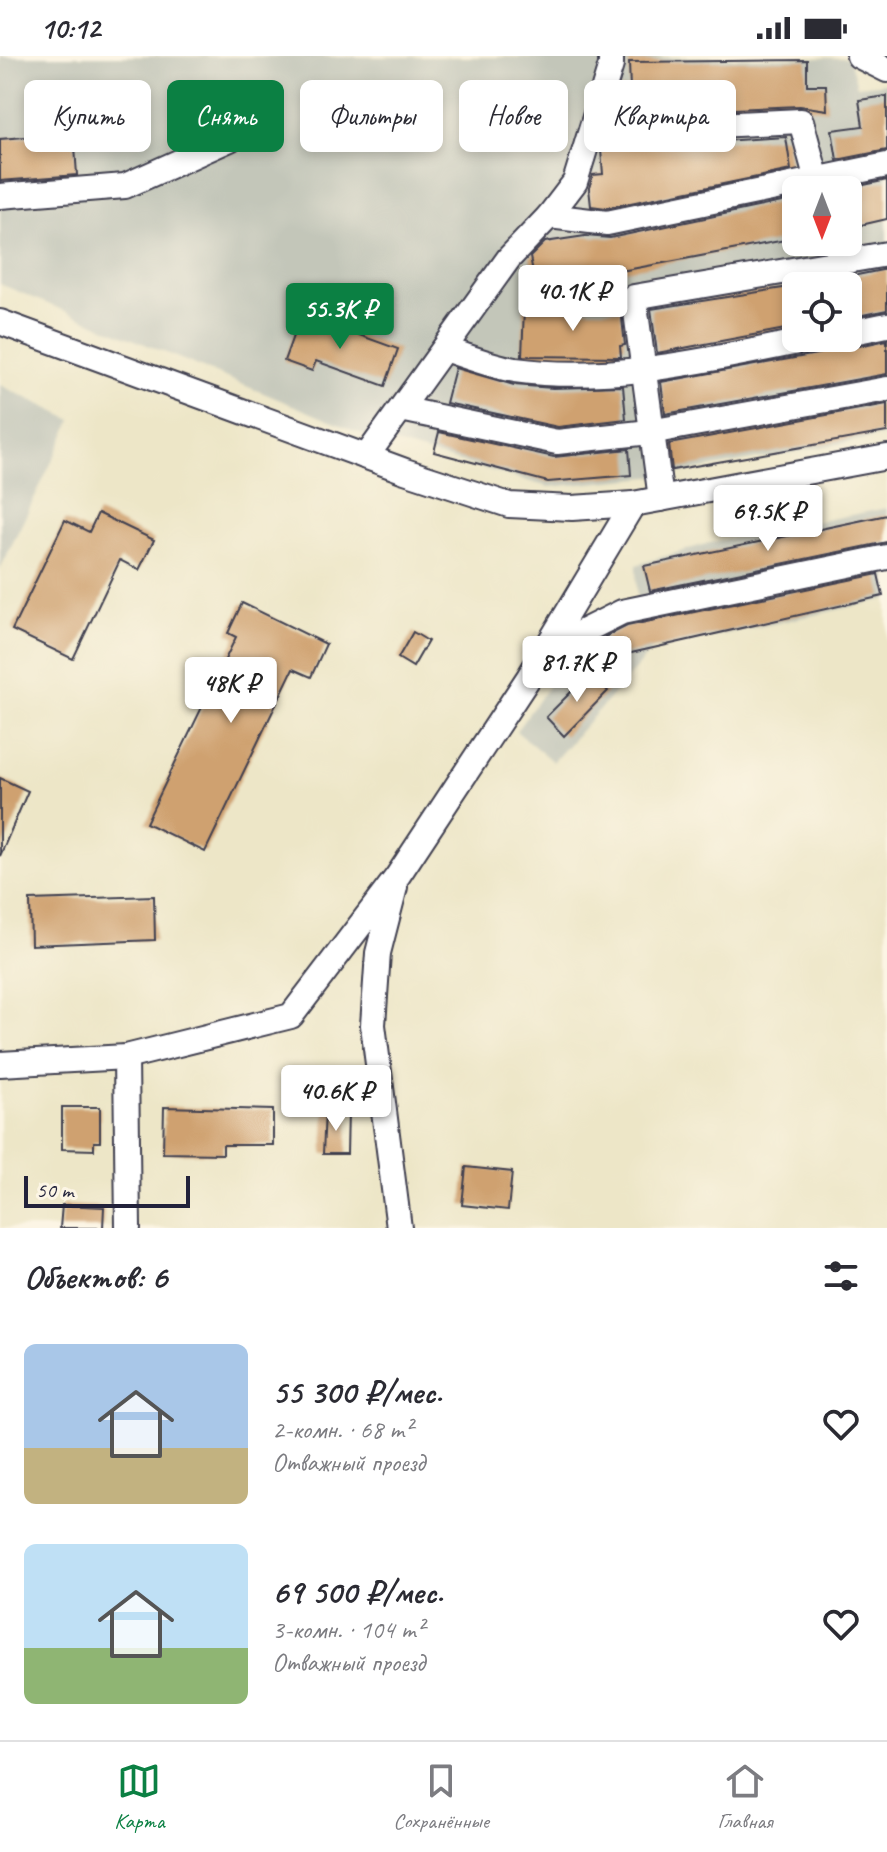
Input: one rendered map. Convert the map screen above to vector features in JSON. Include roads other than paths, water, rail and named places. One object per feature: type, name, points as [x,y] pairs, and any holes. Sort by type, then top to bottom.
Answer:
[{"type":"street","points":[[605,80],[611,56]]},
{"type":"street","points":[[859,56],[887,70]]},
{"type":"street","points":[[736,124],[801,121],[816,176]]},
{"type":"street","points":[[0,196],[125,186],[201,152]]},
{"type":"street","points":[[366,457],[509,258],[549,216],[575,182],[585,152]]},
{"type":"street","points":[[836,176],[887,165]]},
{"type":"street","points":[[549,216],[607,223],[782,187]]},
{"type":"street","points":[[661,499],[634,297],[887,254]]},
{"type":"street","points":[[0,322],[366,457],[509,505],[572,508],[633,504],[887,457]]},
{"type":"street","points":[[862,330],[887,325]]},
{"type":"street","points":[[444,349],[512,370],[643,372],[782,345]]},
{"type":"street","points":[[401,409],[557,442],[650,432],[887,389]]},
{"type":"street","points":[[0,1064],[126,1057],[291,1016],[397,877],[529,677],[633,504]]},
{"type":"street","points":[[529,677],[558,656],[578,634],[622,612],[887,557]]},
{"type":"street","points":[[397,877],[378,953],[373,1025],[399,1228]]},
{"type":"street","points":[[126,1057],[128,1228]]}]
